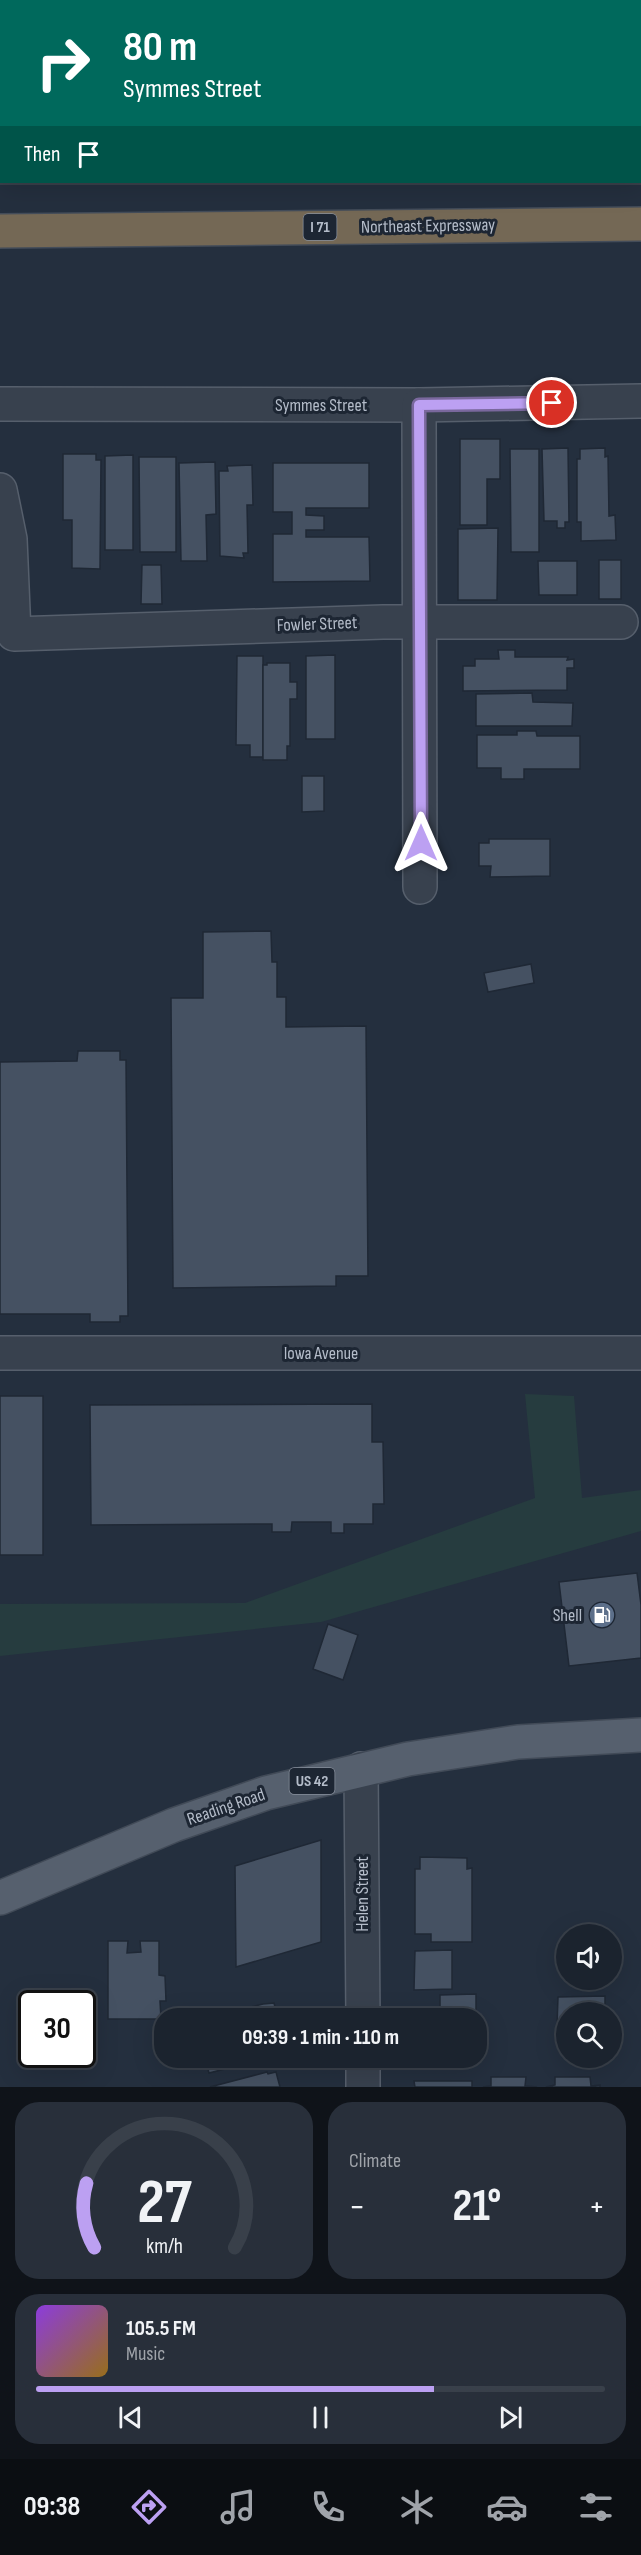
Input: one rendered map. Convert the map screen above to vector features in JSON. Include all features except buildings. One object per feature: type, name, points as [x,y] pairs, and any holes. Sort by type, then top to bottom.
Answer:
[{"type":"highway","name":"Northeast Expressway","points":[[0,231],[641,224]]},
{"type":"main road","name":"Reading Road","points":[[0,1898],[174,1825],[266,1793],[408,1759],[518,1742],[641,1735]]},
{"type":"street","name":"Symmes Street","points":[[0,404],[419,405],[641,401]]},
{"type":"street","points":[[419,405],[420,887]]},
{"type":"street","name":"Fowler Street","points":[[0,490],[10,539],[14,634],[420,622],[621,622]]},
{"type":"street","name":"Iowa Avenue","points":[[0,1353],[641,1353]]},
{"type":"street","name":"Helen Street","points":[[362,1769],[363,2008]]},
{"type":"street","points":[[363,2068],[363,2087]]},
{"type":"green space","points":[[525,1394],[574,1396],[582,1498],[641,1490],[641,1531],[321,1622],[0,1656],[0,1604],[245,1603],[535,1498]]},
{"type":"place","name":"Shell","points":[[602,1615]]},
{"type":"route","points":[[421,843],[419,405],[552,403]]}]
